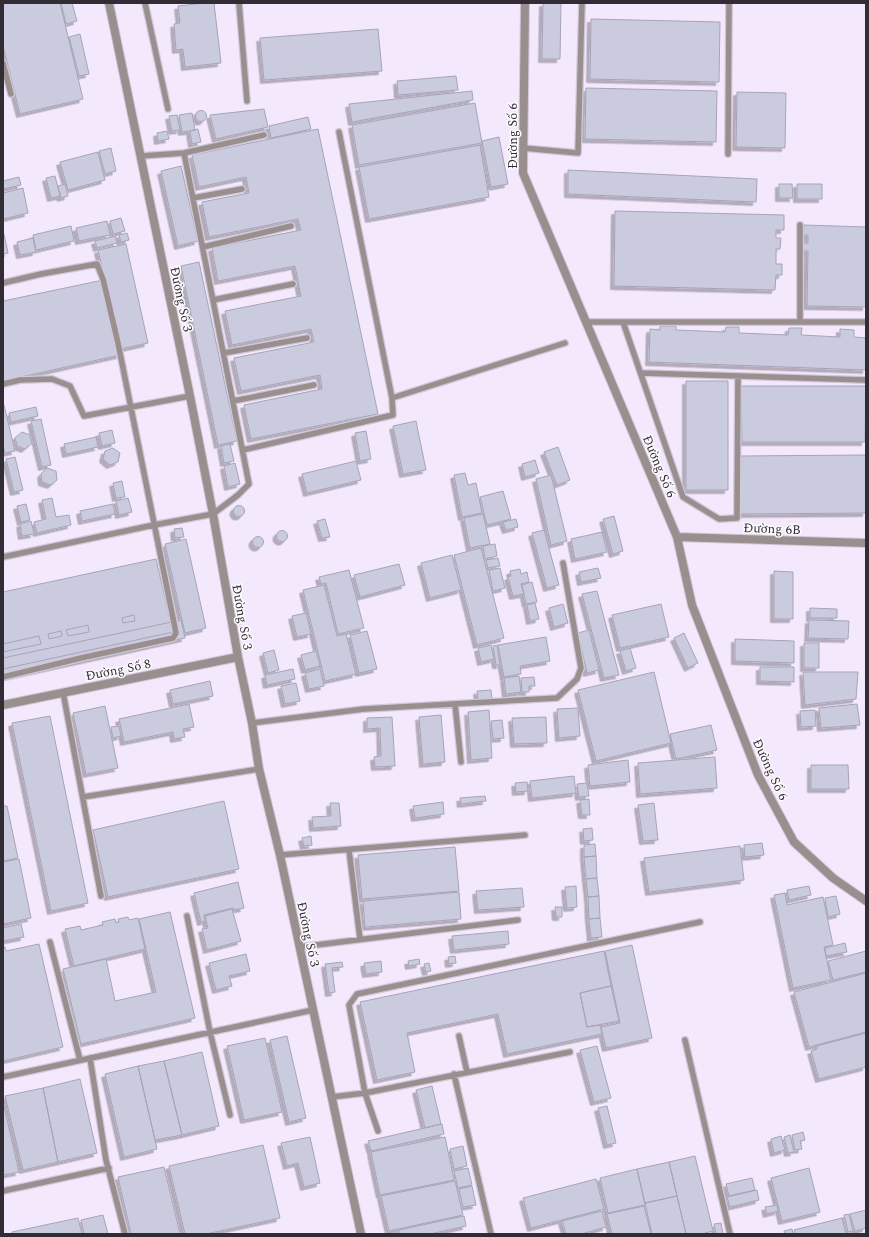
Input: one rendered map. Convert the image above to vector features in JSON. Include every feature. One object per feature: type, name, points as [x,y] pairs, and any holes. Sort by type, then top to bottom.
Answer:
[{"type":"street","name":"Đường Số 3","points":[[109,3],[190,396],[213,514],[238,657],[252,724],[259,769],[280,855],[361,1234]]},
{"type":"street","name":"Đường Số 6","points":[[525,3],[523,173],[677,536],[692,605],[758,775],[794,842],[833,878],[866,901]]},
{"type":"street","name":"Đường 6B","points":[[677,536],[866,543]]},
{"type":"street","name":"Đường Số 8","points":[[3,705],[238,657]]},
{"type":"lane","points":[[145,3],[168,109]]},
{"type":"lane","points":[[239,3],[247,102]]},
{"type":"lane","points":[[523,148],[578,153],[582,3]]},
{"type":"lane","points":[[728,154],[729,3]]},
{"type":"lane","points":[[3,63],[11,94]]},
{"type":"lane","points":[[243,450],[393,415],[392,398],[339,132]]},
{"type":"lane","points":[[141,156],[184,153],[264,135]]},
{"type":"lane","points":[[3,557],[213,514],[238,496],[249,484],[184,153]]},
{"type":"lane","points":[[193,198],[242,189]]},
{"type":"lane","points":[[800,225],[800,322]]},
{"type":"lane","points":[[203,247],[291,226]]},
{"type":"lane","points":[[3,283],[41,274],[97,264],[103,278],[131,406],[176,629],[176,633],[173,638],[3,677]]},
{"type":"lane","points":[[213,300],[294,284]]},
{"type":"lane","points":[[586,322],[866,322]]},
{"type":"lane","points":[[624,322],[683,497],[719,519],[737,518],[738,376]]},
{"type":"lane","points":[[224,353],[307,338]]},
{"type":"lane","points":[[392,398],[565,343]]},
{"type":"lane","points":[[641,373],[866,380]]},
{"type":"lane","points":[[3,384],[20,380],[52,379],[70,386],[84,416],[190,396]]},
{"type":"lane","points":[[233,401],[314,385]]},
{"type":"lane","points":[[252,724],[364,709],[556,698],[577,679],[581,668],[563,562]]},
{"type":"lane","points":[[63,692],[101,896]]},
{"type":"lane","points":[[454,704],[461,762]]},
{"type":"lane","points":[[83,797],[259,769]]},
{"type":"lane","points":[[280,855],[525,835]]},
{"type":"lane","points":[[349,850],[360,939]]},
{"type":"lane","points":[[187,916],[210,1032],[230,1114]]},
{"type":"lane","points":[[300,947],[518,920]]},
{"type":"lane","points":[[378,1131],[365,1093],[349,1005],[357,994],[700,922]]},
{"type":"lane","points":[[50,942],[80,1060]]},
{"type":"lane","points":[[3,1077],[313,1010]]},
{"type":"lane","points":[[459,1036],[467,1072]]},
{"type":"lane","points":[[686,1040],[730,1234]]},
{"type":"lane","points":[[332,1097],[365,1093],[570,1052]]},
{"type":"lane","points":[[90,1058],[109,1168],[125,1234]]},
{"type":"lane","points":[[454,1074],[491,1234]]},
{"type":"lane","points":[[3,1191],[109,1168]]},
{"type":"building","points":[[3,3],[60,3],[83,99],[20,114],[3,46]]},
{"type":"building","points":[[61,3],[72,3],[77,21],[66,24]]},
{"type":"building","points":[[214,3],[221,63],[185,67],[183,49],[176,50],[174,24],[180,23],[178,6]]},
{"type":"building","points":[[543,3],[561,3],[560,59],[542,59]]},
{"type":"building","points":[[591,19],[720,22],[719,82],[590,79]]},
{"type":"building","points":[[378,29],[382,71],[264,80],[260,38]]},
{"type":"building","points":[[80,34],[89,74],[79,76],[69,37]]},
{"type":"building","points":[[456,76],[458,90],[398,95],[397,81]]},
{"type":"building","points":[[586,88],[717,91],[716,142],[585,139]]},
{"type":"building","points":[[472,91],[473,100],[352,122],[349,104]]},
{"type":"building","points":[[737,92],[786,93],[785,148],[736,147]]},
{"type":"building","points":[[475,103],[482,143],[359,165],[352,125]]},
{"type":"building","points":[[264,109],[268,127],[216,139],[210,115]]},
{"type":"building","points":[[201,110],[205,112],[207,116],[205,120],[201,122],[197,120],[195,116],[197,112]]},
{"type":"building","points":[[192,113],[195,130],[182,132],[179,115]]},
{"type":"building","points":[[177,115],[180,130],[172,131],[169,116]]},
{"type":"building","points":[[308,117],[311,129],[271,138],[269,126]]},
{"type":"building","points":[[198,129],[201,142],[192,144],[190,131]]},
{"type":"building","points":[[318,129],[378,414],[251,439],[244,405],[322,389],[320,375],[241,391],[234,358],[314,342],[311,329],[232,345],[225,311],[301,296],[295,266],[218,281],[212,248],[301,230],[298,219],[209,237],[202,202],[249,193],[246,177],[199,187],[192,155]]},
{"type":"building","points":[[167,131],[169,139],[158,141],[157,133]]},
{"type":"building","points":[[499,137],[508,184],[491,187],[482,141]]},
{"type":"building","points":[[480,145],[489,197],[369,219],[359,167]]},
{"type":"building","points":[[111,148],[116,171],[105,174],[99,151]]},
{"type":"building","points":[[98,152],[105,180],[68,190],[60,162]]},
{"type":"building","points":[[181,166],[198,241],[178,246],[161,171]]},
{"type":"building","points":[[568,170],[757,179],[756,202],[568,194]]},
{"type":"building","points":[[55,176],[60,196],[51,198],[46,178]]},
{"type":"building","points":[[19,177],[21,185],[3,189],[3,181]]},
{"type":"building","points":[[65,184],[68,196],[61,198],[58,186]]},
{"type":"building","points":[[779,184],[792,184],[793,198],[779,198]]},
{"type":"building","points":[[797,184],[822,184],[822,199],[797,199]]},
{"type":"building","points":[[23,188],[28,213],[3,219],[3,193]]},
{"type":"building","points":[[615,211],[784,215],[784,230],[776,230],[776,238],[781,238],[780,249],[776,249],[776,264],[782,264],[782,275],[776,275],[775,290],[614,286]]},
{"type":"building","points":[[121,218],[125,231],[113,234],[110,221]]},
{"type":"building","points":[[107,221],[110,235],[79,241],[76,228]]},
{"type":"building","points":[[804,225],[866,227],[866,307],[807,306],[808,251],[803,251],[803,243],[808,243],[808,235],[803,235]]},
{"type":"building","points":[[71,226],[74,241],[36,250],[33,235]]},
{"type":"building","points":[[127,233],[129,240],[121,242],[119,235]]},
{"type":"building","points":[[3,234],[8,253],[3,254]]},
{"type":"building","points":[[115,236],[117,243],[97,248],[95,241]]},
{"type":"building","points":[[33,238],[36,252],[20,255],[17,242]]},
{"type":"building","points":[[126,244],[148,343],[121,349],[98,250]]},
{"type":"building","points":[[199,262],[237,441],[218,445],[181,266]]},
{"type":"building","points":[[103,280],[120,355],[3,381],[3,301]]},
{"type":"building","points":[[660,326],[676,326],[676,330],[725,332],[726,327],[739,327],[739,333],[788,335],[789,328],[802,328],[801,335],[840,337],[840,329],[854,330],[854,337],[866,338],[866,370],[649,362],[650,329],[660,330]]},
{"type":"building","points":[[686,381],[728,381],[728,490],[686,490]]},
{"type":"building","points":[[741,386],[866,386],[865,442],[742,442]]},
{"type":"building","points":[[3,405],[15,451],[5,453],[3,446]]},
{"type":"building","points":[[36,407],[38,416],[11,422],[9,413]]},
{"type":"building","points":[[41,419],[51,465],[42,467],[31,421]]},
{"type":"building","points":[[416,421],[426,470],[403,474],[393,426]]},
{"type":"building","points":[[112,430],[115,443],[102,446],[99,433]]},
{"type":"building","points":[[366,431],[371,459],[360,461],[355,433]]},
{"type":"building","points":[[22,432],[30,435],[32,443],[25,449],[17,446],[15,438]]},
{"type":"building","points":[[96,437],[98,447],[66,454],[64,444]]},
{"type":"building","points":[[230,444],[234,461],[224,463],[221,446]]},
{"type":"building","points":[[558,447],[570,480],[557,485],[544,452]]},
{"type":"building","points":[[113,448],[120,453],[118,462],[110,465],[103,459],[105,451]]},
{"type":"building","points":[[866,455],[866,513],[740,514],[739,456]]},
{"type":"building","points":[[15,457],[23,490],[14,492],[6,459]]},
{"type":"building","points":[[535,460],[539,473],[525,477],[522,464]]},
{"type":"building","points":[[356,461],[361,480],[307,493],[302,474]]},
{"type":"building","points":[[235,463],[240,484],[228,487],[224,466]]},
{"type":"building","points":[[47,468],[56,471],[57,480],[51,485],[42,482],[41,474]]},
{"type":"building","points":[[465,473],[468,485],[476,483],[482,513],[462,517],[454,475]]},
{"type":"building","points":[[551,475],[567,541],[551,545],[536,479]]},
{"type":"building","points":[[122,481],[125,497],[116,498],[113,483]]},
{"type":"building","points":[[503,491],[511,519],[487,525],[480,497]]},
{"type":"building","points":[[52,498],[56,517],[69,515],[71,525],[37,533],[34,522],[46,519],[42,500]]},
{"type":"building","points":[[128,498],[132,512],[119,515],[116,501]]},
{"type":"building","points":[[26,504],[30,520],[21,522],[17,506]]},
{"type":"building","points":[[113,504],[115,514],[82,521],[80,511]]},
{"type":"building","points":[[239,505],[243,507],[245,511],[243,515],[239,517],[235,515],[233,511],[235,507]]},
{"type":"building","points":[[483,514],[490,544],[470,548],[464,518]]},
{"type":"building","points":[[614,516],[623,551],[613,554],[603,519]]},
{"type":"building","points":[[325,519],[330,537],[322,538],[317,521]]},
{"type":"building","points":[[516,519],[518,527],[506,530],[503,522]]},
{"type":"building","points":[[31,521],[34,534],[22,536],[20,524]]},
{"type":"building","points":[[182,528],[184,537],[175,538],[174,529]]},
{"type":"building","points":[[282,530],[286,532],[288,536],[286,540],[282,542],[278,540],[276,536],[278,532]]},
{"type":"building","points":[[544,530],[559,585],[547,588],[532,533]]},
{"type":"building","points":[[602,532],[607,552],[575,559],[571,539]]},
{"type":"building","points":[[258,536],[262,538],[264,542],[262,546],[258,548],[254,546],[252,542],[254,538]]},
{"type":"building","points":[[186,539],[206,628],[185,633],[165,544]]},
{"type":"building","points":[[495,544],[497,556],[485,559],[483,546]]},
{"type":"building","points":[[481,548],[504,638],[477,645],[454,555]]},
{"type":"building","points":[[452,555],[461,590],[430,598],[421,563]]},
{"type":"building","points":[[498,558],[500,566],[488,568],[486,560]]},
{"type":"building","points":[[156,559],[173,632],[3,669],[3,592]]},
{"type":"building","points":[[399,564],[405,585],[360,597],[354,575]]},
{"type":"building","points":[[500,568],[505,588],[493,591],[489,570]]},
{"type":"building","points":[[598,568],[601,578],[581,582],[579,572]]},
{"type":"building","points":[[520,569],[521,574],[527,572],[529,582],[521,584],[524,594],[513,596],[508,577],[511,576],[510,571]]},
{"type":"building","points":[[349,570],[364,628],[338,634],[326,583],[321,584],[319,577]]},
{"type":"building","points":[[774,571],[793,572],[793,619],[774,619]]},
{"type":"building","points":[[532,582],[537,602],[526,604],[522,585]]},
{"type":"building","points":[[324,585],[337,636],[346,634],[356,674],[325,681],[303,590]]},
{"type":"building","points":[[597,591],[619,675],[604,678],[582,594]]},
{"type":"building","points":[[535,603],[539,619],[530,621],[527,605]]},
{"type":"building","points":[[563,604],[568,623],[554,627],[549,608]]},
{"type":"building","points":[[661,604],[669,637],[620,648],[612,615]]},
{"type":"building","points":[[810,608],[837,609],[837,618],[810,618]]},
{"type":"building","points":[[306,613],[311,634],[297,637],[292,616]]},
{"type":"building","points":[[134,615],[135,621],[123,623],[122,618]]},
{"type":"building","points":[[181,620],[185,638],[3,678],[3,658]]},
{"type":"building","points":[[809,620],[849,621],[848,639],[808,638]]},
{"type":"building","points":[[88,625],[89,632],[68,636],[66,630]]},
{"type":"building","points":[[589,630],[599,670],[587,673],[578,633]]},
{"type":"building","points":[[61,631],[62,636],[49,639],[48,634]]},
{"type":"building","points":[[367,631],[377,669],[359,673],[350,635]]},
{"type":"building","points":[[684,633],[698,663],[688,668],[674,638]]},
{"type":"building","points":[[39,636],[41,644],[3,652],[3,644]]},
{"type":"building","points":[[546,637],[550,661],[520,666],[521,674],[504,677],[498,645]]},
{"type":"building","points":[[735,639],[794,641],[794,663],[735,661]]},
{"type":"building","points":[[804,643],[819,643],[819,668],[804,668]]},
{"type":"building","points":[[491,645],[494,659],[481,662],[478,648]]},
{"type":"building","points":[[497,645],[500,665],[496,665],[493,646]]},
{"type":"building","points":[[630,648],[636,668],[626,671],[620,651]]},
{"type":"building","points":[[274,650],[279,670],[268,673],[263,653]]},
{"type":"building","points":[[316,651],[320,666],[305,670],[301,655]]},
{"type":"building","points":[[760,667],[794,667],[794,682],[760,681]]},
{"type":"building","points":[[293,669],[295,679],[267,685],[265,675]]},
{"type":"building","points":[[320,669],[324,686],[309,689],[305,673]]},
{"type":"building","points":[[654,672],[671,743],[596,761],[578,690]]},
{"type":"building","points":[[803,672],[858,672],[856,699],[805,705]]},
{"type":"building","points":[[519,676],[521,692],[506,694],[504,678]]},
{"type":"building","points":[[534,677],[535,686],[529,686],[529,692],[522,692],[521,678]]},
{"type":"building","points":[[210,681],[213,696],[173,704],[170,690]]},
{"type":"building","points":[[296,683],[300,701],[285,704],[281,686]]},
{"type":"building","points":[[491,690],[492,700],[478,701],[477,691]]},
{"type":"building","points":[[189,704],[194,727],[183,729],[185,737],[174,739],[173,732],[124,742],[119,719]]},
{"type":"building","points":[[857,704],[860,725],[821,728],[819,708]]},
{"type":"building","points":[[105,706],[118,768],[86,774],[73,713]]},
{"type":"building","points":[[578,708],[580,736],[559,738],[557,709]]},
{"type":"building","points":[[489,710],[492,758],[471,760],[468,712]]},
{"type":"building","points":[[815,710],[816,726],[801,727],[800,711]]},
{"type":"building","points":[[441,715],[445,762],[423,764],[419,717]]},
{"type":"building","points":[[50,716],[88,903],[51,911],[12,723]]},
{"type":"building","points":[[392,717],[395,766],[375,767],[374,757],[381,756],[380,728],[367,729],[367,718]]},
{"type":"building","points":[[546,717],[547,743],[514,744],[512,718]]},
{"type":"building","points":[[502,720],[504,738],[493,739],[491,721]]},
{"type":"building","points":[[711,725],[717,750],[676,759],[670,734]]},
{"type":"building","points":[[119,726],[121,736],[113,738],[111,727]]},
{"type":"building","points":[[715,757],[717,788],[640,794],[638,763]]},
{"type":"building","points":[[628,760],[630,782],[590,786],[588,765]]},
{"type":"building","points":[[811,765],[848,765],[849,789],[811,789]]},
{"type":"building","points":[[574,776],[576,793],[532,798],[530,781]]},
{"type":"building","points":[[527,782],[528,791],[516,792],[515,783]]},
{"type":"building","points":[[587,783],[589,796],[579,797],[577,784]]},
{"type":"building","points":[[485,796],[486,801],[461,804],[460,798]]},
{"type":"building","points":[[589,799],[590,815],[582,815],[580,800]]},
{"type":"building","points":[[224,801],[239,869],[108,897],[93,830]]},
{"type":"building","points":[[443,802],[444,814],[415,818],[413,806]]},
{"type":"building","points":[[330,803],[339,803],[341,826],[313,828],[312,817],[331,816]]},
{"type":"building","points":[[654,803],[658,840],[643,841],[638,805]]},
{"type":"building","points":[[3,806],[7,806],[18,858],[3,861]]},
{"type":"building","points":[[592,828],[593,840],[584,841],[583,829]]},
{"type":"building","points":[[311,836],[312,845],[304,846],[302,838]]},
{"type":"building","points":[[762,843],[764,855],[745,857],[744,845]]},
{"type":"building","points":[[595,844],[596,856],[584,857],[584,845]]},
{"type":"building","points":[[740,846],[744,880],[649,892],[644,858]]},
{"type":"building","points":[[455,847],[459,891],[362,899],[358,855]]},
{"type":"building","points":[[596,856],[597,878],[586,879],[584,857]]},
{"type":"building","points":[[19,859],[31,918],[3,924],[3,862]]},
{"type":"building","points":[[597,878],[599,896],[588,897],[586,879]]},
{"type":"building","points":[[238,882],[244,908],[234,910],[233,908],[204,915],[205,921],[201,922],[194,893]]},
{"type":"building","points":[[576,886],[577,907],[567,908],[565,887]]},
{"type":"building","points":[[809,886],[811,895],[789,900],[787,890]]},
{"type":"building","points":[[522,888],[524,907],[478,910],[476,891]]},
{"type":"building","points":[[459,892],[461,919],[365,927],[363,901]]},
{"type":"building","points":[[785,893],[787,905],[823,897],[833,945],[824,947],[831,980],[793,988],[774,895]]},
{"type":"building","points":[[599,896],[600,918],[589,919],[588,897]]},
{"type":"building","points":[[836,896],[840,914],[828,917],[825,898]]},
{"type":"building","points":[[555,907],[562,907],[562,917],[556,917]]},
{"type":"building","points":[[232,909],[241,941],[207,950],[202,929],[208,928],[205,916]]},
{"type":"building","points":[[170,912],[195,1018],[81,1044],[63,969],[106,959],[115,1001],[156,992],[139,919]]},
{"type":"building","points":[[128,917],[129,920],[138,918],[145,949],[74,966],[65,929],[80,926],[81,930],[103,925],[102,922],[115,919],[116,923],[119,922],[118,919]]},
{"type":"building","points":[[600,918],[602,937],[591,938],[589,919]]},
{"type":"building","points":[[21,924],[24,937],[3,941],[3,928]]},
{"type":"building","points":[[508,931],[509,944],[454,950],[452,936]]},
{"type":"building","points":[[845,943],[847,952],[826,956],[825,948]]},
{"type":"building","points":[[39,944],[63,1047],[3,1061],[3,947],[5,947],[6,951]]},
{"type":"building","points":[[632,945],[652,1038],[606,1048],[601,1027],[620,1023],[605,951]]},
{"type":"building","points":[[604,951],[611,986],[580,993],[587,1027],[600,1025],[602,1034],[507,1054],[498,1014],[407,1033],[415,1072],[377,1080],[360,1002]]},
{"type":"building","points":[[866,951],[866,972],[833,980],[828,961]]},
{"type":"building","points":[[246,954],[250,971],[229,976],[232,986],[216,990],[209,963]]},
{"type":"building","points":[[455,956],[456,963],[449,964],[448,957]]},
{"type":"building","points":[[419,959],[420,964],[409,966],[408,961]]},
{"type":"building","points":[[381,961],[382,972],[366,974],[364,963]]},
{"type":"building","points":[[342,962],[343,967],[332,968],[335,992],[329,993],[325,964]]},
{"type":"building","points":[[429,963],[431,971],[426,972],[424,964]]},
{"type":"building","points":[[866,973],[866,1032],[809,1047],[794,992]]},
{"type":"building","points":[[611,986],[619,1021],[587,1027],[580,993]]},
{"type":"building","points":[[866,1033],[866,1067],[819,1079],[811,1051],[817,1049],[817,1046]]},
{"type":"building","points":[[287,1036],[306,1118],[289,1122],[270,1040]]},
{"type":"building","points":[[265,1038],[282,1112],[244,1120],[227,1046]]},
{"type":"building","points":[[597,1046],[611,1098],[594,1102],[580,1050]]},
{"type":"building","points":[[202,1052],[219,1126],[182,1135],[164,1061]]},
{"type":"building","points":[[164,1061],[182,1135],[155,1140],[138,1066]]},
{"type":"building","points":[[138,1066],[157,1149],[124,1157],[105,1074]]},
{"type":"building","points":[[80,1079],[97,1153],[58,1162],[43,1088]]},
{"type":"building","points":[[432,1086],[441,1124],[425,1128],[416,1090]]},
{"type":"building","points":[[43,1088],[58,1162],[23,1170],[5,1096]]},
{"type":"building","points":[[3,1102],[19,1172],[3,1175]]},
{"type":"building","points":[[607,1106],[616,1143],[607,1145],[598,1108]]},
{"type":"building","points":[[442,1124],[444,1134],[371,1151],[368,1141]]},
{"type":"building","points":[[803,1132],[805,1140],[800,1141],[802,1149],[795,1150],[792,1135]]},
{"type":"building","points":[[790,1135],[794,1152],[788,1153],[784,1137]]},
{"type":"building","points":[[781,1136],[785,1150],[774,1153],[771,1139]]},
{"type":"building","points":[[310,1137],[320,1183],[304,1187],[298,1163],[287,1166],[281,1143]]},
{"type":"building","points":[[445,1137],[454,1180],[380,1195],[371,1152]]},
{"type":"building","points":[[263,1145],[280,1218],[206,1234],[185,1234],[169,1166]]},
{"type":"building","points":[[463,1146],[467,1166],[454,1169],[450,1149]]},
{"type":"building","points":[[695,1156],[713,1231],[701,1234],[686,1234],[669,1162]]},
{"type":"building","points":[[669,1162],[677,1196],[645,1203],[637,1169]]},
{"type":"building","points":[[164,1167],[180,1234],[131,1234],[118,1177]]},
{"type":"building","points":[[468,1168],[472,1185],[458,1188],[454,1171]]},
{"type":"building","points":[[809,1168],[820,1212],[782,1221],[771,1178]]},
{"type":"building","points":[[637,1169],[645,1205],[608,1213],[600,1178]]},
{"type":"building","points":[[752,1178],[755,1190],[729,1196],[726,1184]]},
{"type":"building","points":[[596,1179],[604,1209],[531,1228],[523,1198]]},
{"type":"building","points":[[455,1181],[463,1215],[389,1231],[381,1196]]},
{"type":"building","points":[[472,1186],[476,1205],[463,1207],[459,1189]]},
{"type":"building","points":[[757,1190],[759,1200],[730,1207],[727,1197]]},
{"type":"building","points":[[677,1196],[686,1234],[652,1234],[645,1203]]},
{"type":"building","points":[[777,1205],[778,1211],[767,1214],[765,1207]]},
{"type":"building","points":[[644,1206],[651,1234],[612,1234],[607,1214]]},
{"type":"building","points":[[866,1210],[866,1228],[855,1231],[850,1214]]},
{"type":"building","points":[[602,1211],[606,1227],[581,1234],[566,1234],[562,1221]]},
{"type":"building","points":[[849,1214],[853,1231],[848,1232],[844,1215]]},
{"type":"building","points":[[103,1215],[108,1234],[84,1234],[81,1220]]},
{"type":"building","points":[[464,1216],[466,1226],[430,1234],[399,1234],[399,1230]]},
{"type":"building","points":[[78,1218],[82,1234],[12,1234],[12,1232]]},
{"type":"building","points":[[842,1218],[846,1234],[795,1234],[794,1230]]},
{"type":"building","points":[[721,1223],[723,1234],[716,1234],[714,1224]]},
{"type":"building","points":[[792,1229],[793,1234],[785,1234],[784,1231]]}]
